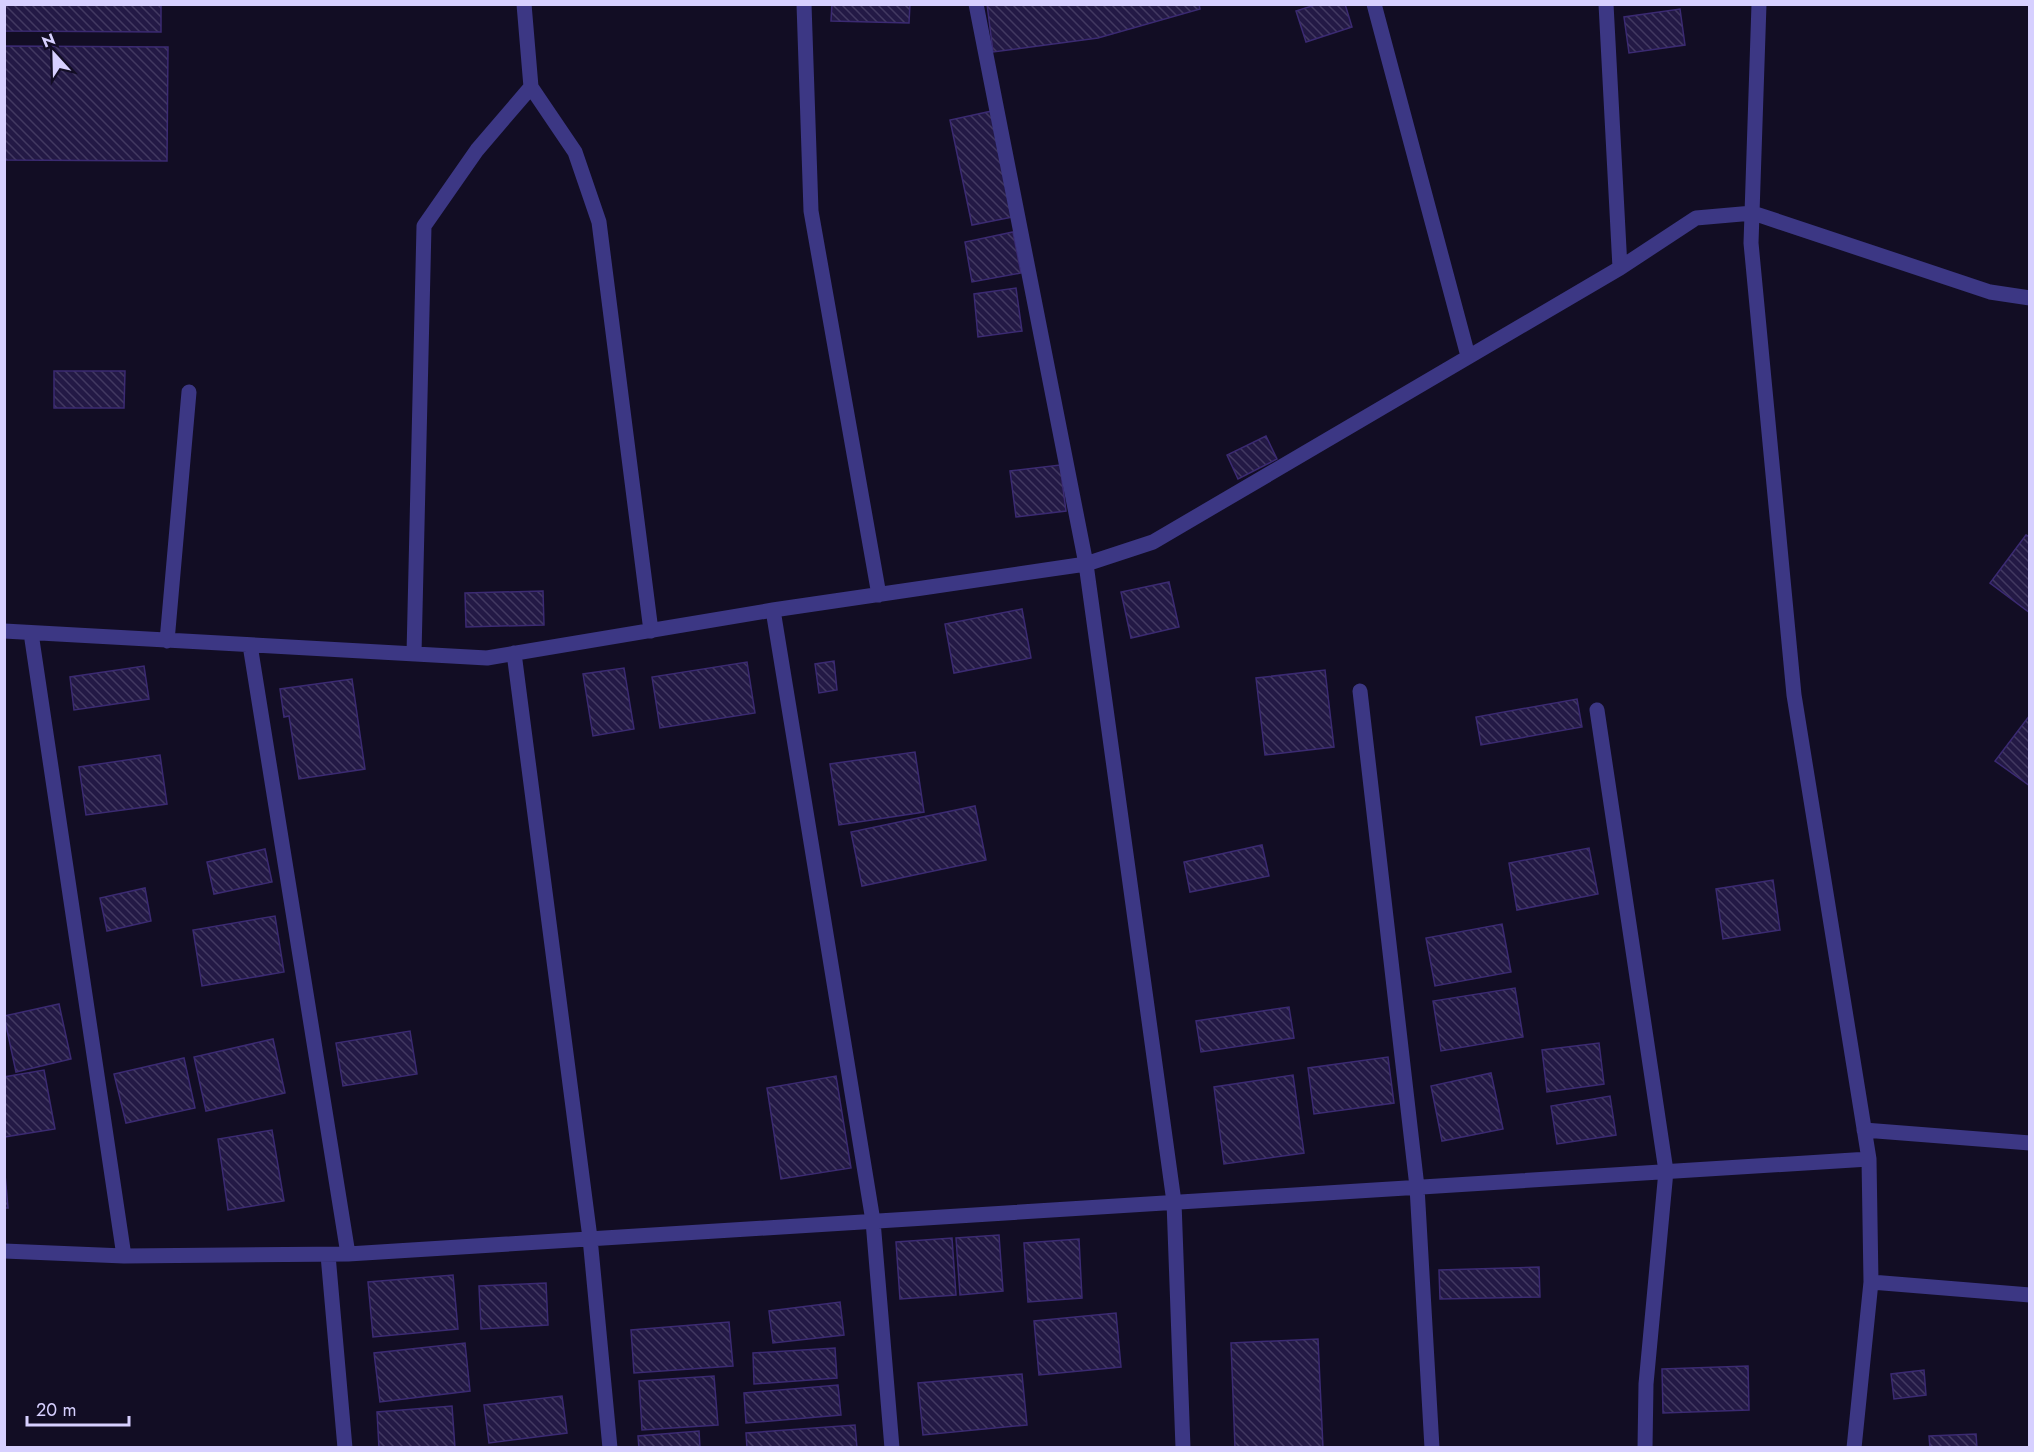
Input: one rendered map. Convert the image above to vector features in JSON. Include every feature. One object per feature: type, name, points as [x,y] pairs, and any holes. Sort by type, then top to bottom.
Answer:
[{"type":"street","points":[[524,4],[531,87],[575,152],[599,222],[651,631]]},
{"type":"street","points":[[804,4],[811,211],[879,595]]},
{"type":"street","points":[[976,4],[1086,564],[1174,1202],[1183,1448]]},
{"type":"street","points":[[1374,4],[1468,356]]},
{"type":"street","points":[[1606,4],[1620,268]]},
{"type":"street","points":[[1759,4],[1751,243],[1794,695],[1869,1159],[1871,1281],[1854,1448]]},
{"type":"street","points":[[414,654],[424,226],[477,150],[531,87]]},
{"type":"street","points":[[4,631],[487,658],[773,610],[1086,564],[1153,542],[1620,268],[1696,218],[1753,213],[1990,292],[2030,298]]},
{"type":"street","points":[[167,641],[189,392]]},
{"type":"street","points":[[773,610],[873,1221],[892,1448]]},
{"type":"street","points":[[31,633],[124,1256]]},
{"type":"street","points":[[250,645],[348,1254]]},
{"type":"street","points":[[514,653],[590,1238],[610,1448]]},
{"type":"street","points":[[1360,691],[1417,1187],[1432,1448]]},
{"type":"street","points":[[1597,710],[1666,1171],[1646,1384],[1646,1448]]},
{"type":"street","points":[[1864,1130],[2030,1143]]},
{"type":"street","points":[[4,1251],[124,1256],[328,1255],[1869,1159]]},
{"type":"street","points":[[328,1255],[345,1448]]},
{"type":"street","points":[[1871,1281],[2030,1295]]},
{"type":"building","points":[[4,4],[161,4],[161,32],[4,31]]},
{"type":"building","points":[[832,4],[910,4],[909,23],[831,21]]},
{"type":"building","points":[[987,4],[1199,4],[1200,9],[1098,38],[993,52]]},
{"type":"building","points":[[1318,4],[1345,4],[1352,27],[1306,42],[1296,11]]},
{"type":"building","points":[[1680,9],[1685,45],[1629,53],[1624,17]]},
{"type":"building","points":[[4,46],[168,47],[167,161],[4,160]]},
{"type":"building","points":[[992,111],[1013,217],[972,225],[950,120]]},
{"type":"building","points":[[1013,232],[1021,273],[972,282],[965,242]]},
{"type":"building","points":[[1016,288],[1022,331],[978,337],[974,294]]},
{"type":"building","points":[[54,371],[125,371],[124,408],[54,408]]},
{"type":"building","points":[[1266,436],[1277,459],[1238,479],[1227,455]]},
{"type":"building","points":[[1060,465],[1066,511],[1016,517],[1010,471]]},
{"type":"building","points":[[2026,535],[2030,537],[2030,613],[1990,583]]},
{"type":"building","points":[[1169,582],[1179,627],[1131,638],[1121,592]]},
{"type":"building","points":[[543,591],[544,625],[466,627],[465,593]]},
{"type":"building","points":[[1022,609],[1031,658],[954,673],[945,624]]},
{"type":"building","points":[[834,661],[837,690],[819,693],[815,664]]},
{"type":"building","points":[[747,662],[755,713],[660,728],[652,677]]},
{"type":"building","points":[[144,666],[149,699],[74,710],[70,677]]},
{"type":"building","points":[[624,668],[634,729],[593,736],[583,674]]},
{"type":"building","points":[[1325,670],[1334,747],[1265,755],[1256,678]]},
{"type":"building","points":[[352,679],[365,769],[299,779],[289,716],[284,717],[280,689]]},
{"type":"building","points":[[1577,699],[1582,727],[1481,745],[1476,717]]},
{"type":"building","points":[[2030,715],[2030,786],[1995,761]]},
{"type":"building","points":[[915,752],[924,812],[839,825],[830,764]]},
{"type":"building","points":[[160,755],[167,804],[86,815],[79,767]]},
{"type":"building","points":[[975,806],[986,860],[862,886],[851,832]]},
{"type":"building","points":[[1262,845],[1269,876],[1190,892],[1184,862]]},
{"type":"building","points":[[1589,848],[1598,894],[1517,910],[1509,863]]},
{"type":"building","points":[[265,849],[272,882],[214,894],[207,862]]},
{"type":"building","points":[[1773,880],[1780,930],[1723,939],[1716,889]]},
{"type":"building","points":[[145,888],[151,921],[107,931],[100,898]]},
{"type":"building","points":[[275,916],[284,972],[202,986],[193,930]]},
{"type":"building","points":[[1502,924],[1511,972],[1435,986],[1426,938]]},
{"type":"building","points":[[1515,988],[1523,1037],[1441,1051],[1433,1001]]},
{"type":"building","points":[[59,1004],[71,1059],[16,1072],[4,1016]]},
{"type":"building","points":[[1289,1007],[1294,1038],[1201,1052],[1196,1021]]},
{"type":"building","points":[[410,1031],[417,1074],[343,1086],[336,1043]]},
{"type":"building","points":[[273,1039],[285,1093],[206,1111],[194,1057]]},
{"type":"building","points":[[1599,1043],[1604,1084],[1547,1092],[1542,1050]]},
{"type":"building","points":[[1388,1057],[1394,1103],[1314,1114],[1308,1068]]},
{"type":"building","points":[[184,1058],[195,1108],[126,1123],[114,1074]]},
{"type":"building","points":[[44,1070],[55,1129],[4,1137],[4,1077]]},
{"type":"building","points":[[1491,1073],[1503,1129],[1442,1141],[1431,1086]]},
{"type":"building","points":[[1293,1075],[1304,1153],[1224,1164],[1214,1087]]},
{"type":"building","points":[[836,1076],[851,1168],[781,1179],[767,1088]]},
{"type":"building","points":[[1610,1096],[1616,1135],[1557,1144],[1551,1106]]},
{"type":"building","points":[[272,1130],[284,1201],[228,1210],[218,1139]]},
{"type":"building","points":[[4,1163],[8,1208],[4,1208]]},
{"type":"building","points":[[999,1235],[1003,1291],[960,1295],[956,1238]]},
{"type":"building","points":[[952,1238],[956,1295],[900,1299],[896,1242]]},
{"type":"building","points":[[1079,1239],[1082,1298],[1028,1302],[1024,1243]]},
{"type":"building","points":[[1539,1267],[1540,1297],[1440,1299],[1439,1270]]},
{"type":"building","points":[[453,1275],[458,1329],[373,1337],[368,1282]]},
{"type":"building","points":[[546,1283],[548,1325],[481,1329],[479,1286]]},
{"type":"building","points":[[840,1302],[844,1335],[773,1343],[769,1311]]},
{"type":"building","points":[[1116,1313],[1121,1367],[1039,1375],[1034,1321]]},
{"type":"building","points":[[729,1322],[733,1366],[634,1373],[631,1330]]},
{"type":"building","points":[[1318,1339],[1323,1448],[1235,1448],[1231,1343]]},
{"type":"building","points":[[465,1343],[470,1391],[380,1402],[374,1353]]},
{"type":"building","points":[[835,1348],[837,1378],[754,1384],[753,1353]]},
{"type":"building","points":[[1748,1366],[1749,1410],[1663,1413],[1662,1369]]},
{"type":"building","points":[[1924,1370],[1926,1395],[1894,1399],[1891,1374]]},
{"type":"building","points":[[1022,1374],[1027,1425],[923,1435],[918,1383]]},
{"type":"building","points":[[714,1376],[718,1425],[642,1430],[639,1381]]},
{"type":"building","points":[[838,1385],[841,1415],[746,1423],[744,1393]]},
{"type":"building","points":[[562,1396],[567,1433],[489,1443],[484,1405]]},
{"type":"building","points":[[452,1406],[455,1448],[379,1448],[377,1412]]},
{"type":"building","points":[[855,1425],[857,1448],[747,1448],[746,1433]]},
{"type":"building","points":[[699,1431],[700,1448],[639,1448],[638,1436]]},
{"type":"building","points":[[1976,1434],[1977,1448],[1930,1448],[1929,1436]]}]
